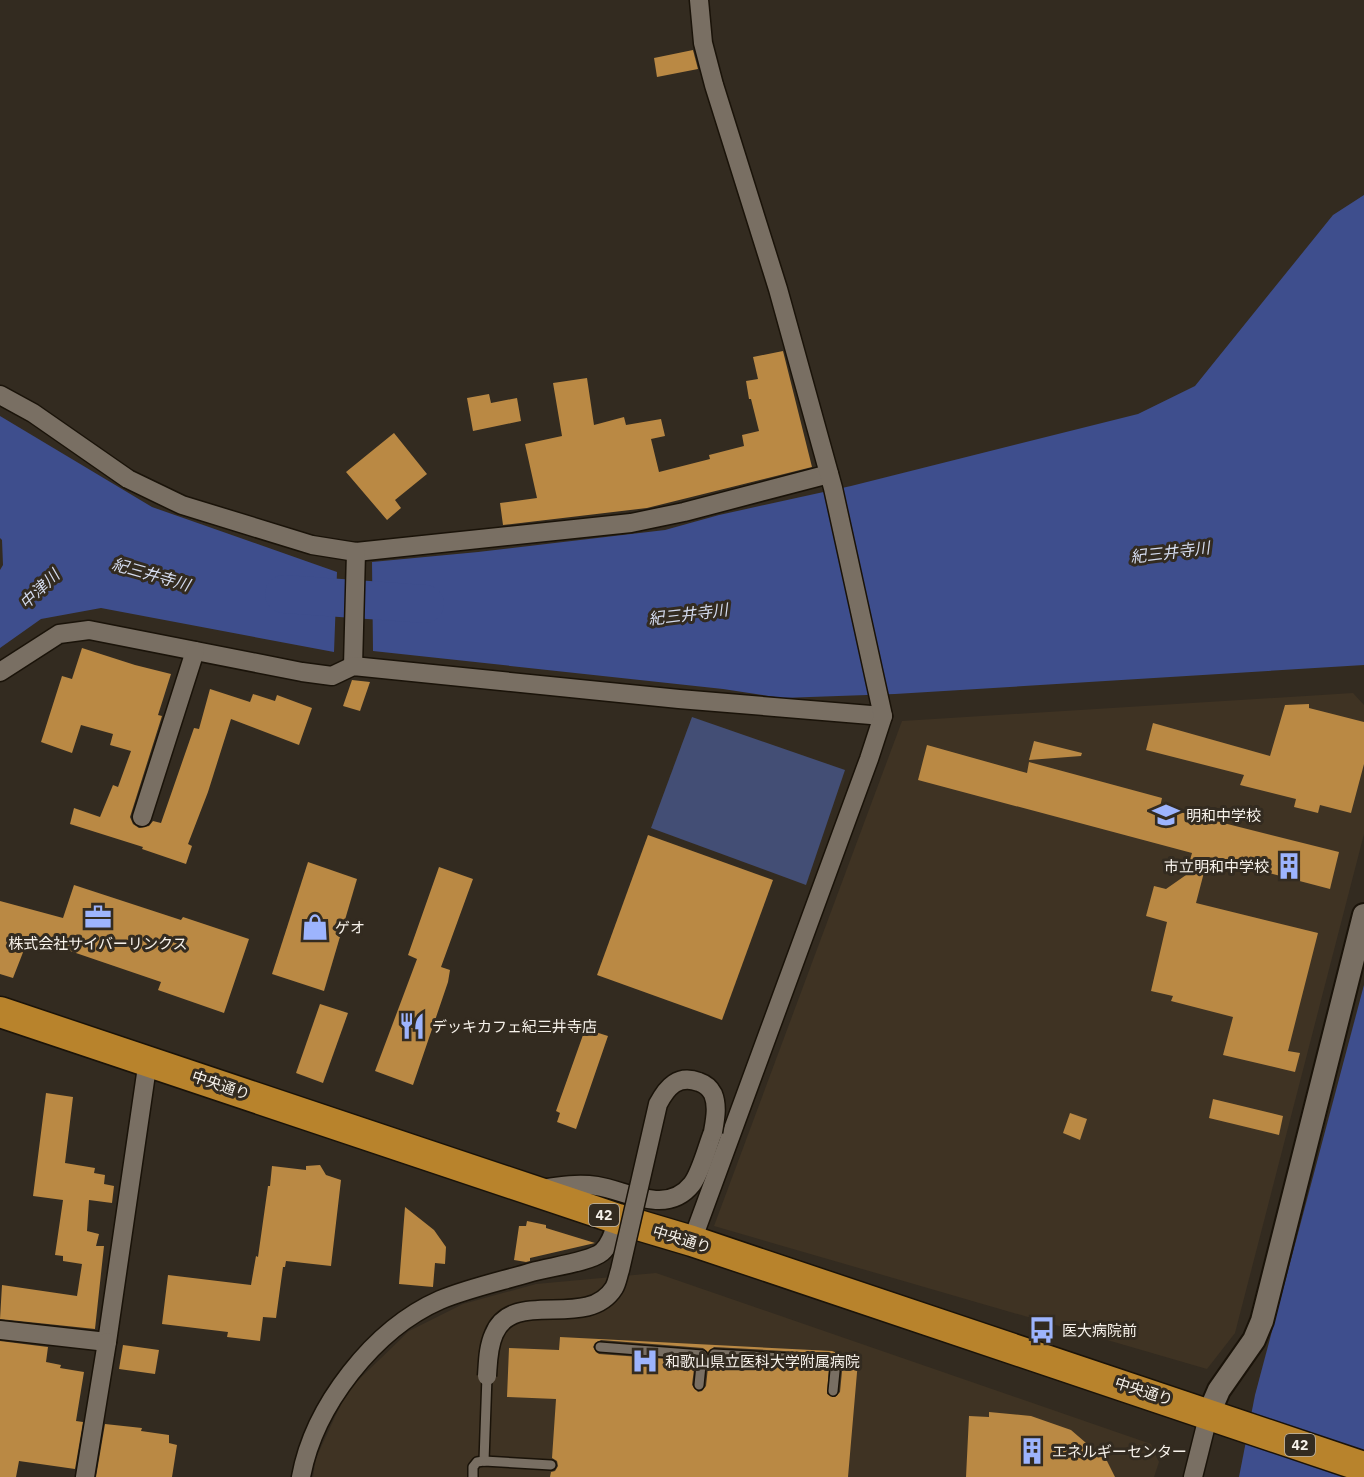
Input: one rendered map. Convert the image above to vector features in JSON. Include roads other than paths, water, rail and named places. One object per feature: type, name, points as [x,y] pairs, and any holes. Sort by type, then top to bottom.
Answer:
[{"type":"highway","name":"中央通り","points":[[0,1012],[1364,1467]]},
{"type":"street","points":[[692,1241],[868,759],[881,709],[831,481],[778,289],[714,85],[703,44],[699,0]]},
{"type":"street","points":[[0,394],[33,413],[128,479],[182,505],[355,559],[632,523],[831,481]]},
{"type":"street","points":[[353,660],[355,559]]},
{"type":"street","points":[[0,672],[59,634],[89,630],[332,676],[353,660],[680,699],[881,709]]},
{"type":"street","points":[[142,816],[195,651]]},
{"type":"street","points":[[1193,1477],[1222,1418],[1228,1376],[1254,1340],[1265,1311],[1364,915]]},
{"type":"street","points":[[85,1477],[148,1060]]},
{"type":"street","points":[[487,1376],[489,1351],[494,1332],[506,1318],[529,1309],[572,1310],[599,1302],[614,1288],[620,1270],[658,1104],[665,1090],[676,1081],[687,1079],[709,1087],[714,1096],[716,1111],[713,1132],[693,1182],[681,1195],[672,1200],[656,1201],[597,1186],[574,1184],[533,1191]]},
{"type":"street","points":[[301,1477],[315,1433],[332,1400],[373,1346],[414,1315],[443,1299],[601,1253],[610,1243],[618,1219]]},
{"type":"street","points":[[0,1330],[107,1342]]},
{"type":"lane","points":[[600,1347],[702,1355],[699,1385]]},
{"type":"lane","points":[[714,1354],[836,1361],[833,1391]]},
{"type":"lane","points":[[484,1461],[487,1376]]},
{"type":"lane","points":[[473,1477],[473,1467],[477,1462],[551,1465]]},
{"type":"water","points":[[1364,195],[1364,665],[895,694],[782,698],[723,689],[373,651],[372,562],[665,530],[1138,414],[1195,386],[1333,215]]},
{"type":"water","name":"中津川","points":[[0,416],[152,507],[337,572],[334,652],[101,608],[41,619],[0,648],[0,570],[3,565],[0,538]]},
{"type":"water","points":[[1364,985],[1364,1477],[1239,1477],[1255,1395]]},
{"type":"waterway","name":"紀三井寺川","points":[[284,594],[425,604]]},
{"type":"place","name":"明和中学校","points":[[1166,815]]},
{"type":"place","name":"市立明和中学校","points":[[1289,866]]},
{"type":"place","name":"株式会社サイバーリンクス","points":[[98,917]]},
{"type":"place","name":"ゲオ","points":[[315,927]]},
{"type":"place","name":"デッキカフェ紀三井寺店","points":[[412,1026]]},
{"type":"place","name":"医大病院前","points":[[1042,1330]]},
{"type":"place","name":"和歌山県立医科大学附属病院","points":[[645,1361]]},
{"type":"place","name":"エネルギーセンター","points":[[1032,1451]]}]
